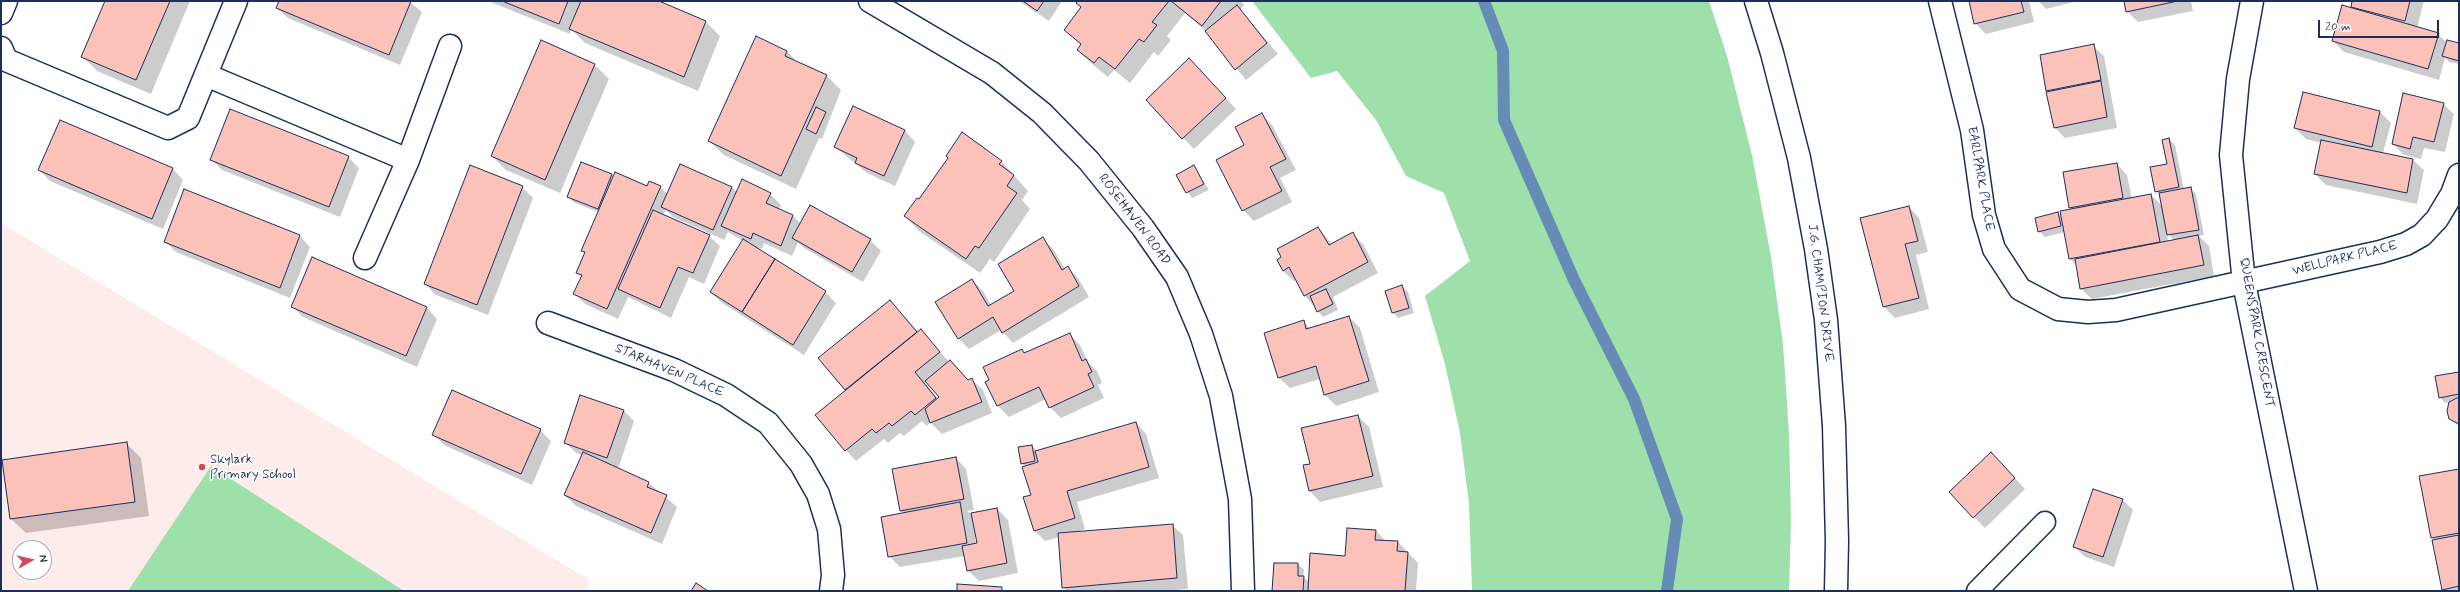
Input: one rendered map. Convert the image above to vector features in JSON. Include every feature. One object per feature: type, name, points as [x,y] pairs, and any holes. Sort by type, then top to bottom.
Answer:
[{"type":"street","points":[[1,13],[6,1]]},
{"type":"street","points":[[1,48],[6,60],[168,128],[188,118],[236,1]]},
{"type":"street","name":"ROSEHAVEN ROAD","points":[[870,1],[992,73],[1042,113],[1089,161],[1143,228],[1177,277],[1201,334],[1221,396],[1240,498],[1243,591]]},
{"type":"street","name":"J.G. CHAMPION DRIVE","points":[[1756,1],[1772,53],[1799,158],[1816,249],[1826,320],[1834,426],[1837,540],[1836,591]]},
{"type":"street","name":"EARLPARK PLACE","points":[[1940,1],[1972,130],[1984,215],[1994,249],[2005,269],[2020,289],[2058,309],[2088,312],[2116,310],[2244,283]]},
{"type":"street","name":"QUEENSPARK CRESCENT","points":[[2252,1],[2238,79],[2231,154],[2244,283],[2306,591]]},
{"type":"street","points":[[364,258],[408,160],[450,46]]},
{"type":"street","points":[[206,75],[408,160]]},
{"type":"street","name":"WELLPARK PLACE","points":[[2244,283],[2380,252],[2406,244],[2422,234],[2437,219],[2452,194],[2459,175]]},
{"type":"street","name":"STARHAVEN PLACE","points":[[548,323],[674,370],[726,394],[768,423],[801,464],[818,494],[829,529],[833,575],[831,591]]},
{"type":"lane","points":[[1977,591],[2045,522]]},
{"type":"shaded area","name":"Skylark Primary School","points":[[1,223],[591,581],[586,591],[1,591]]},
{"type":"green space","points":[[1252,1],[1709,1],[1727,56],[1752,155],[1771,257],[1783,344],[1789,433],[1791,521],[1789,591],[1472,591],[1469,503],[1460,433],[1445,364],[1425,296],[1470,261],[1444,193],[1406,176],[1376,120],[1337,71],[1311,78]]},
{"type":"green space","points":[[211,466],[404,591],[128,591]]},
{"type":"building","points":[[105,1],[170,1],[136,80],[81,57]]},
{"type":"building","points":[[279,1],[411,1],[389,55],[276,8]]},
{"type":"building","points":[[502,1],[568,1],[559,24]]},
{"type":"building","points":[[581,1],[659,1],[706,21],[684,77],[569,29]]},
{"type":"building","points":[[1023,1],[1044,1],[1037,11]]},
{"type":"building","points":[[1077,1],[1169,1],[1152,22],[1157,25],[1144,42],[1139,39],[1115,69],[1099,57],[1094,63],[1077,50],[1081,44],[1064,30],[1081,7],[1076,3]]},
{"type":"building","points":[[1171,1],[1221,1],[1202,26]]},
{"type":"building","points":[[1969,1],[2021,1],[2024,12],[1974,24]]},
{"type":"building","points":[[2124,1],[2178,1],[2126,12]]},
{"type":"building","points":[[2352,1],[2410,1],[2405,21],[2351,7]]},
{"type":"building","points":[[1237,5],[1267,43],[1235,70],[1205,31]]},
{"type":"building","points":[[2342,5],[2439,33],[2428,69],[2332,41]]},
{"type":"building","points":[[756,36],[787,51],[785,56],[827,75],[781,176],[708,141]]},
{"type":"building","points":[[541,40],[595,64],[545,180],[491,156]]},
{"type":"building","points":[[2447,40],[2459,43],[2459,61],[2442,56]]},
{"type":"building","points":[[2094,44],[2101,80],[2046,91],[2040,55]]},
{"type":"building","points":[[1189,58],[1226,98],[1182,139],[1146,100]]},
{"type":"building","points":[[2101,81],[2107,117],[2054,128],[2046,92]]},
{"type":"building","points":[[2303,92],[2380,111],[2372,147],[2294,128]]},
{"type":"building","points":[[2403,93],[2444,103],[2434,142],[2413,137],[2410,149],[2392,144]]},
{"type":"building","points":[[853,106],[905,130],[884,176],[855,163],[857,158],[834,147]]},
{"type":"building","points":[[816,107],[826,112],[816,134],[806,129]]},
{"type":"building","points":[[230,109],[349,156],[329,207],[210,160]]},
{"type":"building","points":[[1262,113],[1286,159],[1270,167],[1282,191],[1242,211],[1216,160],[1244,145],[1235,127]]},
{"type":"building","points":[[60,120],[173,168],[152,219],[38,170]]},
{"type":"building","points":[[962,132],[1002,161],[999,164],[1014,175],[1007,186],[1017,193],[979,248],[975,246],[966,259],[904,216],[917,198],[919,199],[948,158],[946,156]]},
{"type":"building","points":[[2169,138],[2179,187],[2155,192],[2150,167],[2167,164],[2162,140]]},
{"type":"building","points":[[2321,140],[2413,159],[2407,193],[2314,174]]},
{"type":"building","points":[[581,162],[612,174],[598,209],[567,197]]},
{"type":"building","points":[[2117,163],[2123,198],[2069,208],[2063,172]]},
{"type":"building","points":[[680,164],[732,187],[713,230],[661,207]]},
{"type":"building","points":[[470,165],[523,186],[477,305],[424,284]]},
{"type":"building","points":[[1194,165],[1204,184],[1186,193],[1176,175]]},
{"type":"building","points":[[615,172],[647,186],[649,181],[661,186],[607,309],[573,294],[582,275],[576,273],[585,252],[581,251]]},
{"type":"building","points":[[742,179],[771,193],[766,203],[793,215],[781,246],[753,233],[751,239],[721,226]]},
{"type":"building","points":[[2191,187],[2199,230],[2167,235],[2159,193]]},
{"type":"building","points":[[184,189],[300,235],[280,288],[164,242]]},
{"type":"building","points":[[2151,194],[2160,242],[2069,259],[2060,211]]},
{"type":"building","points":[[810,205],[871,239],[852,272],[792,238]]},
{"type":"building","points":[[1909,206],[1918,241],[1905,244],[1919,298],[1883,307],[1860,218]]},
{"type":"building","points":[[653,210],[710,235],[693,273],[678,267],[660,308],[618,289]]},
{"type":"building","points":[[2058,212],[2061,226],[2038,232],[2035,218]]},
{"type":"building","points":[[1318,227],[1329,245],[1353,232],[1368,262],[1304,296],[1289,267],[1283,271],[1277,260],[1281,257],[1277,249]]},
{"type":"building","points":[[2198,235],[2204,265],[2080,289],[2075,259]]},
{"type":"building","points":[[1043,237],[1062,270],[1068,266],[1079,286],[1002,333],[993,317],[958,339],[935,302],[972,279],[988,306],[1014,291],[998,264]]},
{"type":"building","points":[[743,239],[775,259],[742,312],[710,292]]},
{"type":"building","points":[[312,257],[427,307],[406,356],[291,307]]},
{"type":"building","points":[[775,259],[826,291],[793,345],[742,312]]},
{"type":"building","points":[[1402,285],[1409,308],[1392,313],[1385,291]]},
{"type":"building","points":[[1326,289],[1333,304],[1317,312],[1310,296]]},
{"type":"building","points":[[890,300],[917,332],[845,390],[818,358]]},
{"type":"building","points":[[1349,316],[1369,381],[1324,395],[1316,366],[1278,378],[1264,333],[1304,320],[1306,329]]},
{"type":"building","points":[[921,329],[940,352],[915,372],[936,398],[915,415],[911,411],[892,426],[889,423],[876,433],[872,429],[845,451],[815,415]]},
{"type":"building","points":[[1070,333],[1082,361],[1086,359],[1092,372],[1088,374],[1094,387],[1049,408],[1039,387],[997,406],[985,382],[989,380],[983,367],[1022,349],[1024,353]]},
{"type":"building","points":[[950,360],[968,380],[972,378],[982,402],[930,423],[925,409],[939,397],[925,381]]},
{"type":"building","points":[[2459,372],[2459,394],[2439,398],[2435,376]]},
{"type":"building","points":[[452,390],[541,429],[521,474],[432,435]]},
{"type":"building","points":[[580,395],[624,410],[607,458],[564,443]]},
{"type":"building","points":[[2459,397],[2459,424],[2449,419],[2447,411],[2449,402]]},
{"type":"building","points":[[1358,415],[1373,476],[1309,491],[1303,465],[1310,464],[1301,428]]},
{"type":"building","points":[[1136,422],[1149,467],[1067,491],[1075,518],[1034,531],[1023,497],[1031,495],[1022,467],[1038,462],[1035,451]]},
{"type":"building","points":[[127,442],[135,502],[10,519],[2,460]]},
{"type":"building","points":[[1032,445],[1035,461],[1021,464],[1018,447]]},
{"type":"building","points":[[583,452],[649,482],[647,487],[667,495],[651,533],[564,495]]},
{"type":"building","points":[[1991,452],[2015,478],[1973,518],[1949,492]]},
{"type":"building","points":[[956,457],[964,499],[900,511],[892,469]]},
{"type":"building","points":[[2459,469],[2459,533],[2431,538],[2419,476]]},
{"type":"building","points":[[2093,489],[2123,499],[2103,557],[2073,547]]},
{"type":"building","points":[[960,502],[967,543],[888,557],[881,517]]},
{"type":"building","points":[[997,508],[1007,563],[967,571],[962,546],[977,543],[971,513]]},
{"type":"building","points":[[1173,524],[1177,578],[1062,588],[1058,533]]},
{"type":"building","points":[[1347,528],[1376,530],[1375,540],[1398,541],[1397,551],[1408,552],[1405,591],[1308,591],[1310,553],[1345,556]]},
{"type":"building","points":[[2459,535],[2459,586],[2442,590],[2432,540]]},
{"type":"building","points":[[1274,563],[1298,563],[1298,576],[1304,576],[1303,591],[1272,591]]},
{"type":"building","points":[[696,583],[708,591],[691,591]]},
{"type":"building","points":[[957,584],[1002,587],[1002,591],[957,591]]},
{"type":"waterway","points":[[1484,1],[1503,51],[1504,120],[1574,280],[1634,399],[1677,519],[1667,591]]},
{"type":"place","name":"Skylark Primary School","points":[[202,467]]}]
